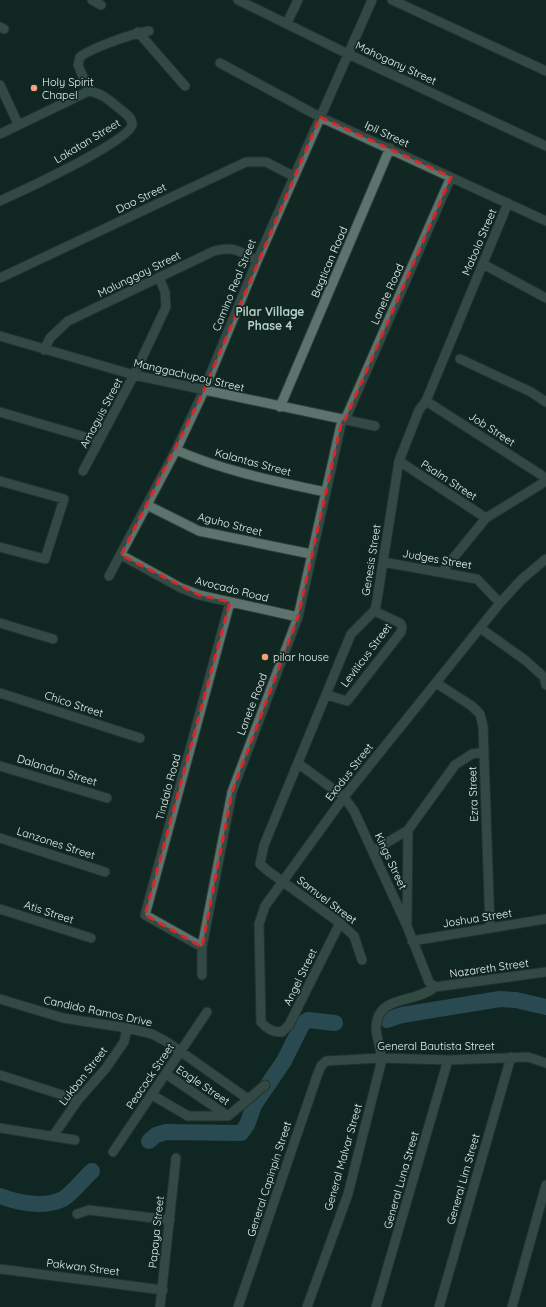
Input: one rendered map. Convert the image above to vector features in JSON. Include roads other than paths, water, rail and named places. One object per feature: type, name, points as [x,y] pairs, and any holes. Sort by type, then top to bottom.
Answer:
[{"type":"street","points":[[92,0],[101,5]]},
{"type":"street","name":"Mahogany Street","points":[[238,0],[348,54],[546,146]]},
{"type":"street","points":[[287,24],[298,0]]},
{"type":"street","name":"Camino Real Street","points":[[109,576],[176,450],[204,391],[293,176],[372,0]]},
{"type":"street","points":[[392,0],[546,71]]},
{"type":"street","points":[[0,134],[89,91],[78,65],[80,57],[88,52],[138,32],[149,32]]},
{"type":"street","points":[[138,32],[185,86]]},
{"type":"street","name":"Ipil Street","points":[[220,63],[320,116],[546,221]]},
{"type":"street","points":[[0,85],[18,124]]},
{"type":"street","name":"Lakatan Street","points":[[0,201],[87,157],[125,135],[131,128],[132,123],[130,118],[105,97],[97,92],[89,91]]},
{"type":"street","name":"Bagtican Road","points":[[280,407],[390,148]]},
{"type":"street","name":"Dao Street","points":[[0,278],[246,162],[266,162],[293,176]]},
{"type":"street","name":"Lanete Road","points":[[202,975],[202,947],[232,792],[298,617],[325,492],[344,420],[451,178]]},
{"type":"street","name":"Mabolo Street","points":[[471,291],[508,203]]},
{"type":"street","name":"Malunggay Street","points":[[44,350],[50,338],[68,321],[214,251],[226,248],[238,250],[257,260]]},
{"type":"street","points":[[482,264],[546,298]]},
{"type":"street","name":"Amaguis Street","points":[[83,471],[134,375],[166,306],[165,292],[159,278]]},
{"type":"street","name":"Genesis Street","points":[[283,882],[260,864],[264,845],[299,764],[351,634],[374,611],[399,462],[419,410],[426,401],[471,291]]},
{"type":"street","name":"Manggachupoy Street","points":[[0,336],[134,375],[375,426]]},
{"type":"street","points":[[460,359],[531,392],[546,402]]},
{"type":"street","name":"Job Street","points":[[426,401],[546,478]]},
{"type":"street","points":[[0,412],[99,441]]},
{"type":"street","name":"Kalantas Street","points":[[176,450],[197,459],[230,469],[325,492]]},
{"type":"street","name":"Psalm Street","points":[[399,462],[486,518]]},
{"type":"street","points":[[0,481],[64,499],[45,559],[0,546]]},
{"type":"street","points":[[442,572],[486,518],[546,481]]},
{"type":"street","name":"Aguho Street","points":[[147,505],[199,531],[311,554]]},
{"type":"street","name":"Avocado Road","points":[[120,555],[181,588],[199,595],[298,617]]},
{"type":"street","name":"Exodus Street","points":[[273,1032],[261,1022],[259,924],[265,906],[344,797],[436,682],[522,579],[546,559]]},
{"type":"street","name":"Judges Street","points":[[383,562],[477,579],[500,604]]},
{"type":"street","name":"Tindalo Road","points":[[202,947],[145,915],[230,602]]},
{"type":"street","name":"Leviticus Street","points":[[327,696],[346,700],[397,638],[402,627],[400,623],[374,611]]},
{"type":"street","points":[[0,623],[53,639]]},
{"type":"street","points":[[480,628],[525,660],[544,677],[546,686]]},
{"type":"street","name":"Ezra Street","points":[[436,682],[472,706],[480,714],[483,726],[490,927]]},
{"type":"street","name":"Chico Street","points":[[0,693],[140,738]]},
{"type":"street","points":[[373,851],[408,830],[444,778],[455,765],[472,754],[484,752]]},
{"type":"street","name":"Kings Street","points":[[299,764],[344,797],[354,810],[407,926],[429,982],[435,987]]},
{"type":"street","name":"Dalandan Street","points":[[0,766],[107,798]]},
{"type":"street","points":[[407,926],[408,830]]},
{"type":"street","name":"Lanzones Street","points":[[0,838],[105,872]]},
{"type":"street","name":"Samuel Street","points":[[283,882],[340,923],[354,936],[362,960]]},
{"type":"street","name":"Atis Street","points":[[0,909],[91,938]]},
{"type":"street","name":"Joshua Street","points":[[412,941],[546,919]]},
{"type":"street","name":"Angel Street","points":[[273,1032],[282,1032],[289,1025],[340,923]]},
{"type":"street","name":"Nazareth Street","points":[[435,987],[546,972]]},
{"type":"street","points":[[381,1058],[376,1027],[378,1015],[383,1008],[390,1004],[427,994],[435,987]]},
{"type":"street","name":"Candido Ramos Drive","points":[[0,999],[63,1018],[127,1028],[152,1034],[167,1042],[248,1099]]},
{"type":"street","name":"Peacock Street","points":[[113,1152],[181,1053],[206,1012]]},
{"type":"street","name":"Lukban Street","points":[[53,1136],[78,1100],[106,1068],[124,1042],[127,1028]]},
{"type":"street","name":"General Lim Street","points":[[439,1307],[511,1057]]},
{"type":"street","name":"General Bautista Street","points":[[326,1061],[381,1058],[448,1060],[528,1057],[546,1063]]},
{"type":"street","name":"General Malvar Street","points":[[307,1307],[348,1194],[381,1058]]},
{"type":"street","name":"General Luna Street","points":[[376,1307],[448,1060]]},
{"type":"street","name":"General Capinpin Street","points":[[238,1307],[316,1076],[321,1066],[326,1061]]},
{"type":"street","name":"Eagle Street","points":[[166,1074],[228,1116]]},
{"type":"street","points":[[0,1075],[78,1100]]},
{"type":"street","points":[[152,1095],[188,1116],[228,1116],[265,1085]]},
{"type":"street","points":[[0,1128],[75,1140]]},
{"type":"street","name":"Papaya Street","points":[[160,1307],[176,1158]]},
{"type":"street","points":[[512,1307],[546,1185]]},
{"type":"street","points":[[77,1214],[84,1211],[94,1211],[170,1220]]},
{"type":"street","name":"Pakwan Street","points":[[0,1269],[162,1290]]},
{"type":"waterway","points":[[387,1020],[402,1015],[500,999],[516,1000],[546,1007]]},
{"type":"waterway","points":[[149,1141],[156,1135],[166,1132],[241,1133],[247,1125],[254,1105],[284,1061],[303,1023],[308,1020],[335,1023]]},
{"type":"waterway","points":[[0,1196],[15,1201],[32,1204],[56,1202],[63,1199],[74,1190],[92,1171]]},
{"type":"place","name":"Holy Spirit Chapel","points":[[34,88]]},
{"type":"place","name":"pilar house","points":[[265,657]]},
{"type":"district","name":"Pilar Village Phase 4","points":[[270,319]]}]
